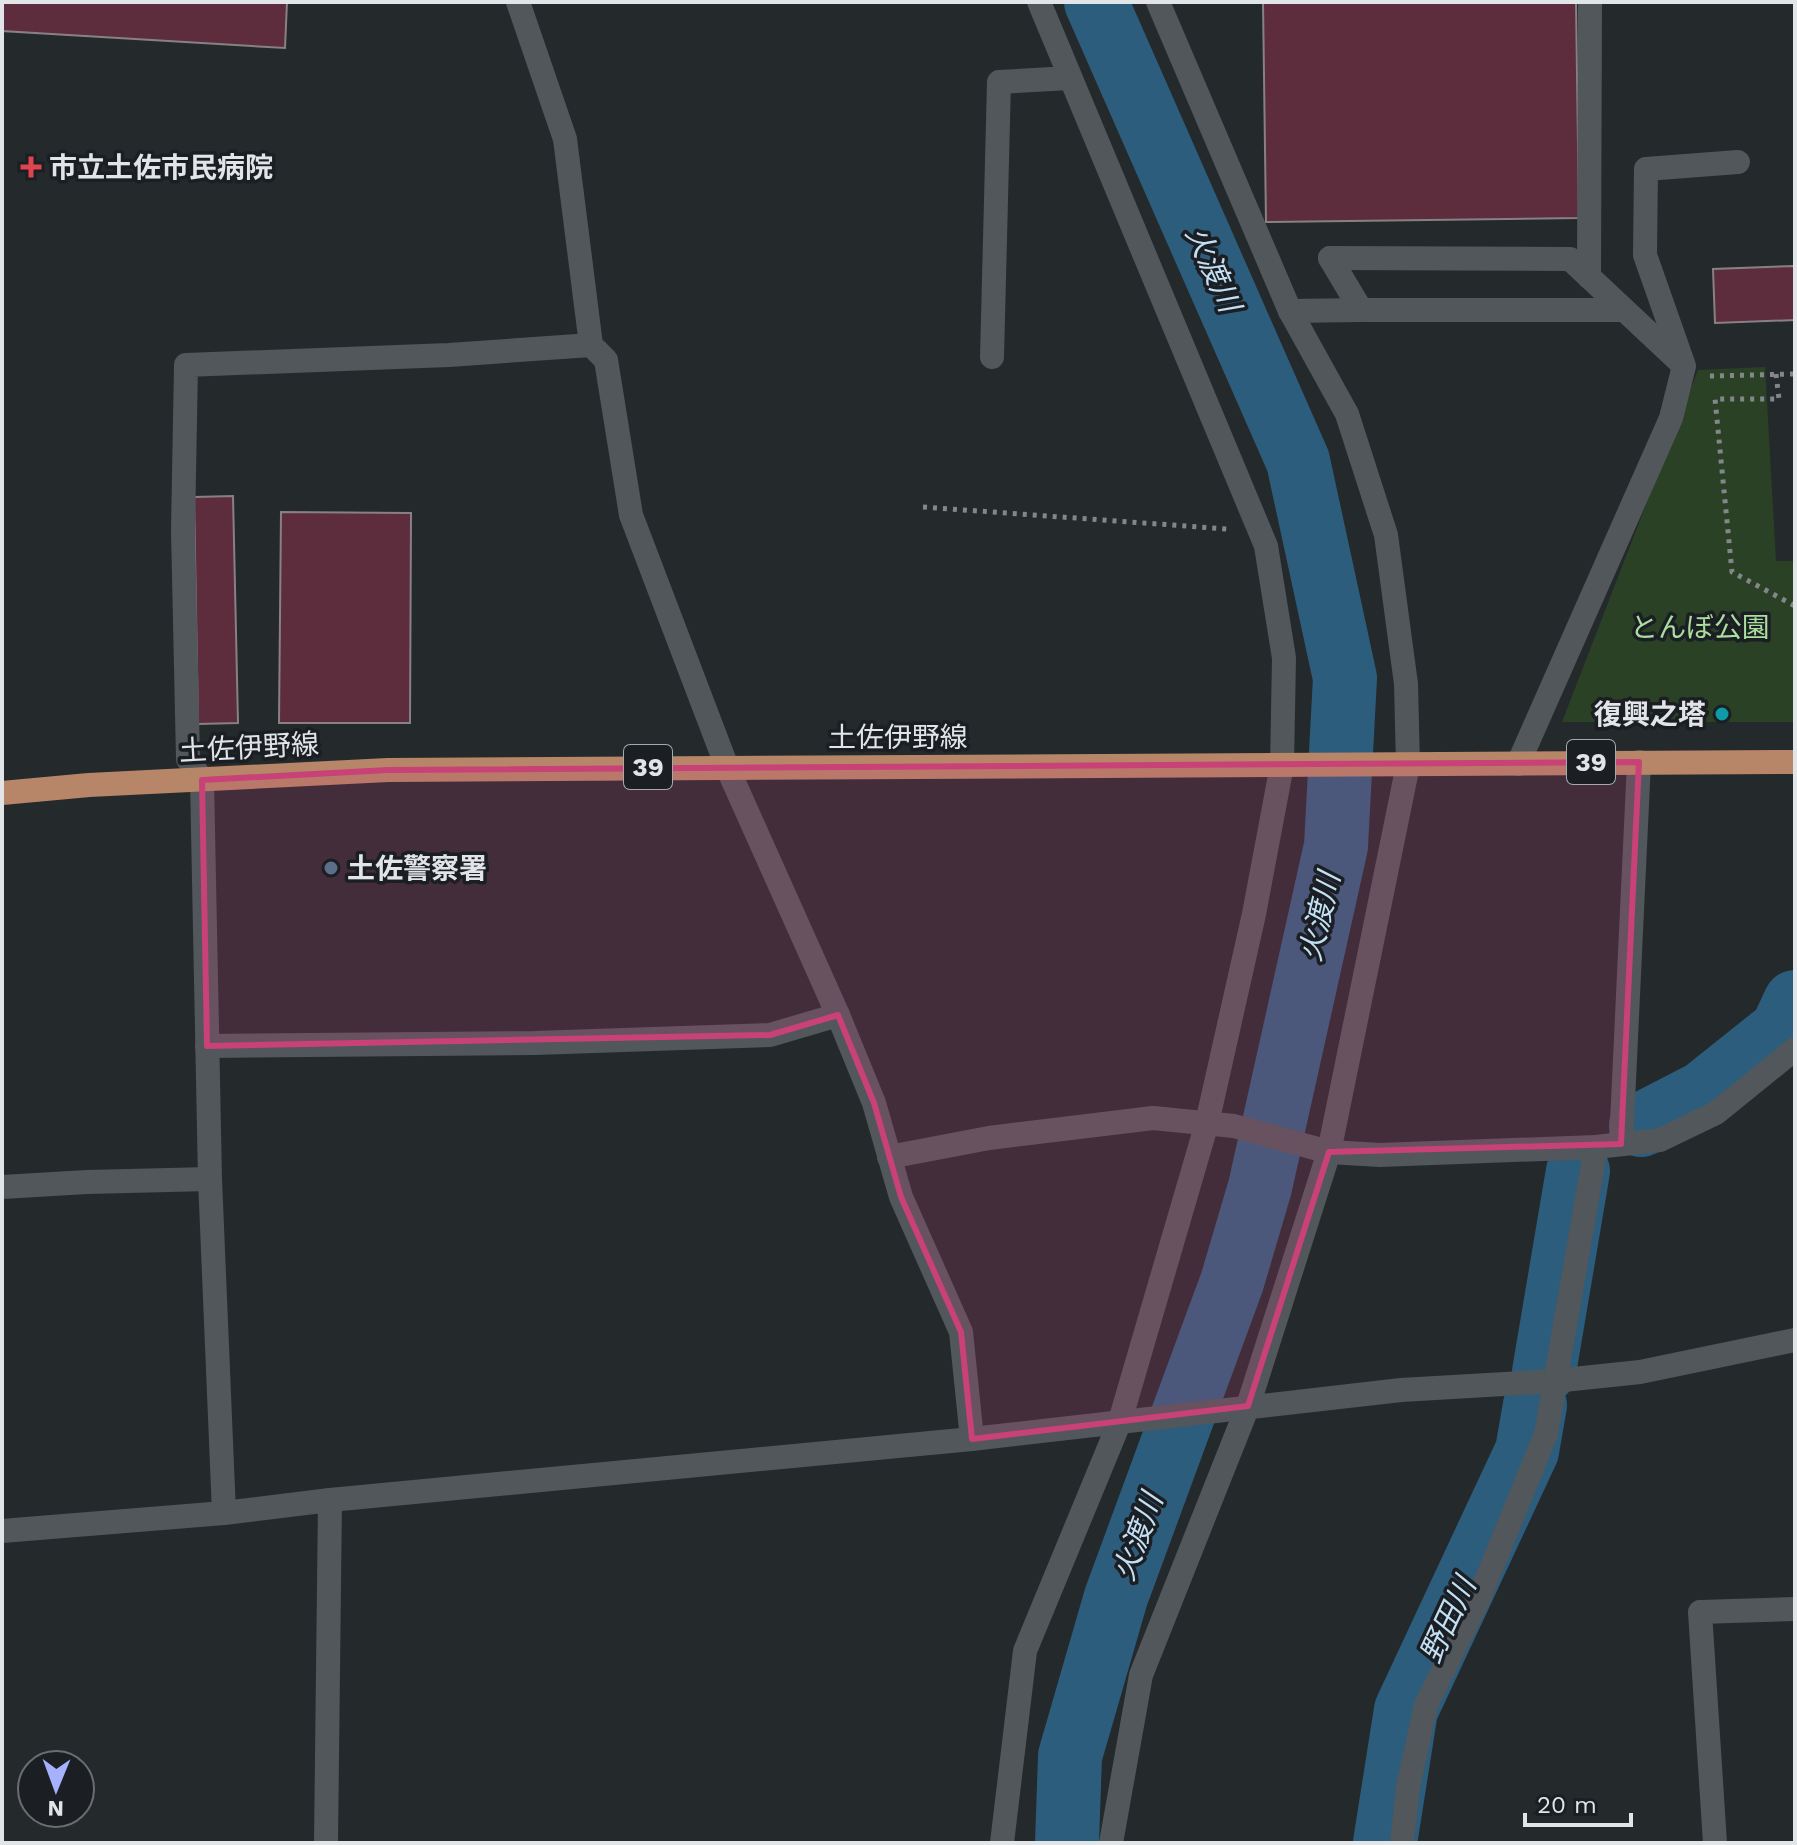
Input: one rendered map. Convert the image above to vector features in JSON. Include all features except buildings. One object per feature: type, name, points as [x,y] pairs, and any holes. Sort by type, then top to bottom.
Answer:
[{"type":"main road","name":"土佐伊野線","points":[[2,793],[89,785],[388,770],[1795,762]]},
{"type":"street","points":[[518,2],[565,139],[591,345],[606,360],[631,515],[727,767],[838,1015],[874,1103],[901,1197],[961,1332],[972,1439]]},
{"type":"street","points":[[1002,1843],[1025,1651],[1132,1420],[1207,1123],[1288,765],[1284,658],[1266,546],[1039,2]]},
{"type":"street","points":[[1111,1843],[1141,1675],[1242,1406],[1320,1150],[1397,764],[1406,684],[1386,535],[1347,414],[1290,311],[1158,2]]},
{"type":"street","points":[[1589,277],[1590,2]]},
{"type":"street","points":[[992,357],[999,82],[1070,78]]},
{"type":"street","points":[[1518,764],[1671,418],[1683,371],[1645,255],[1646,169],[1738,162]]},
{"type":"street","points":[[1361,310],[1330,258],[1570,259],[1683,371]]},
{"type":"street","points":[[1290,311],[1624,310]]},
{"type":"street","points":[[224,1513],[210,1179],[202,780],[188,759],[183,530],[186,365],[449,355],[591,345]]},
{"type":"street","points":[[1621,1144],[1639,762]]},
{"type":"street","points":[[207,1046],[535,1043],[770,1035],[838,1015]]},
{"type":"street","points":[[889,1157],[989,1138],[1153,1118],[1234,1126],[1320,1150],[1380,1155],[1596,1147],[1660,1140],[1716,1113],[1795,1049]]},
{"type":"street","points":[[1402,1843],[1408,1787],[1426,1705],[1479,1598],[1546,1434],[1596,1147]]},
{"type":"street","points":[[2,1187],[210,1179]]},
{"type":"street","points":[[2,1531],[224,1513],[330,1500],[972,1439],[1401,1390],[1554,1381],[1640,1372],[1795,1340]]},
{"type":"street","points":[[326,1843],[330,1500]]},
{"type":"street","points":[[1715,1843],[1700,1612],[1795,1609]]},
{"type":"path","points":[[1683,371],[1795,374]]},
{"type":"path","points":[[1776,374],[1779,399],[1715,399],[1732,572],[1795,606]]},
{"type":"path","points":[[923,507],[1259,532]]},
{"type":"highlighted area","points":[[1639,762],[1621,1144],[1329,1152],[1248,1406],[972,1439],[961,1332],[901,1197],[874,1103],[838,1015],[770,1035],[207,1046],[202,780],[388,770]]},
{"type":"green space","name":"とんぼ公園","points":[[1765,367],[1776,561],[1795,561],[1795,722],[1562,722],[1698,370]]},
{"type":"waterway","name":"火渡川","points":[[1067,1843],[1070,1756],[1116,1597],[1232,1282],[1260,1187],[1336,846],[1345,678],[1298,461],[1096,2]]},
{"type":"waterway","name":"野田川","points":[[1641,1125],[1703,1093],[1782,1030],[1795,1002]]},
{"type":"waterway","name":"野田川","points":[[1544,1372],[1578,1171]]},
{"type":"waterway","name":"野田川","points":[[1385,1843],[1406,1710],[1527,1451],[1535,1405]]},
{"type":"place","name":"市立土佐市民病院","points":[[31,167]]},
{"type":"place","name":"復興之塔","points":[[1722,714]]},
{"type":"place","name":"土佐警察署","points":[[331,868]]}]
